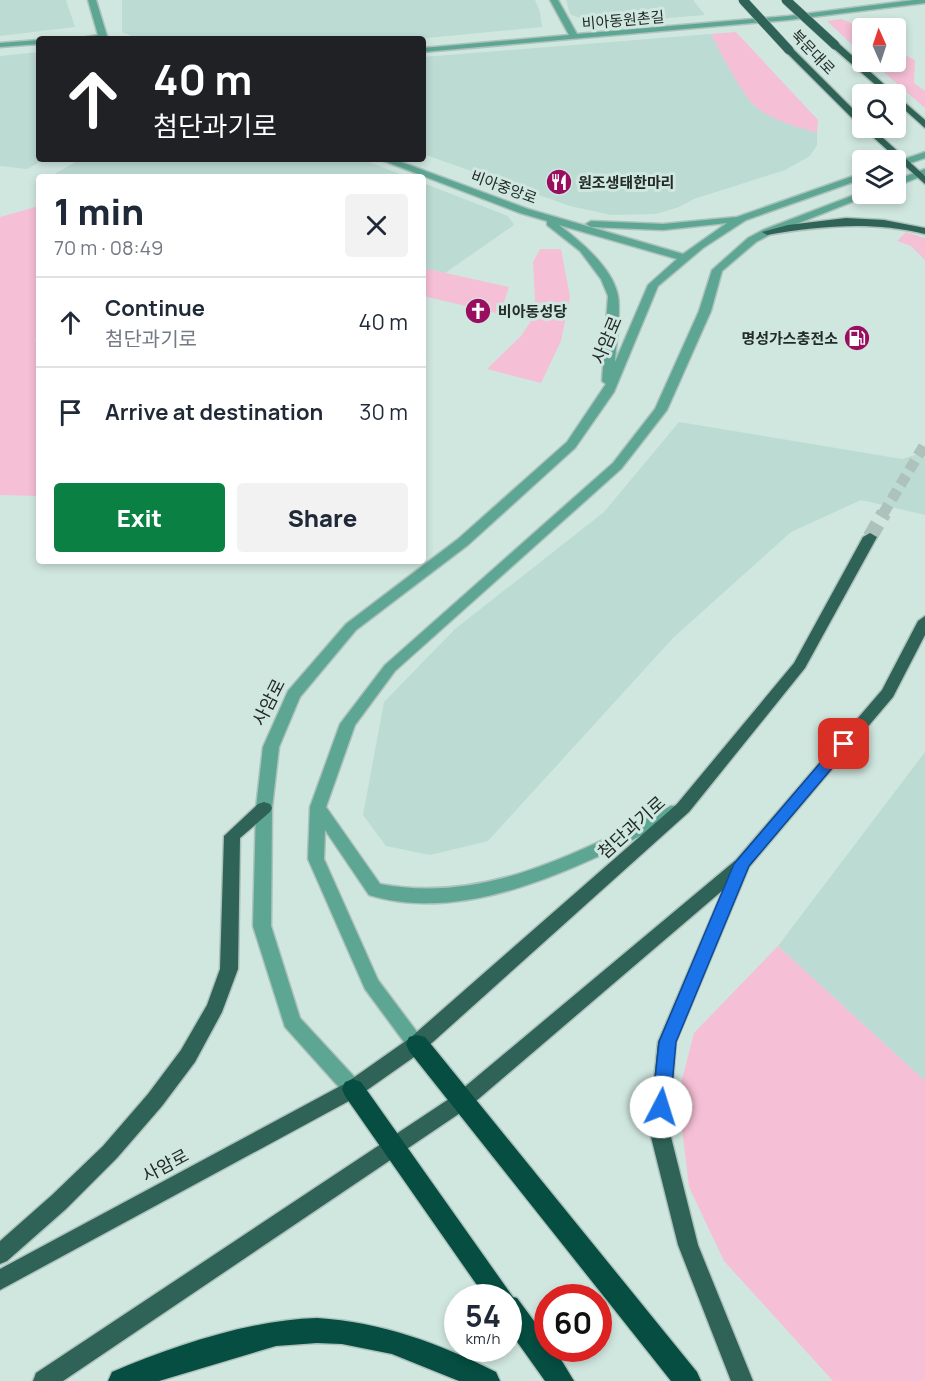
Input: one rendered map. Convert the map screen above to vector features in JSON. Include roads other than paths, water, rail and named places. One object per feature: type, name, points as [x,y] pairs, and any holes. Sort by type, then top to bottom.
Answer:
[{"type":"highway","points":[[417,1044],[688,1381]]},
{"type":"highway","points":[[353,1089],[491,1284]]},
{"type":"highway","points":[[522,1327],[561,1381]]},
{"type":"highway","points":[[121,1381],[211,1350],[290,1331],[341,1332],[399,1343],[458,1366],[487,1381]]},
{"type":"main road","name":"북문대로","points":[[743,0],[852,113]]},
{"type":"main road","name":"북문대로","points":[[786,0],[880,84]]},
{"type":"main road","points":[[906,107],[925,125]]},
{"type":"main road","points":[[876,138],[887,150]]},
{"type":"main road","points":[[906,167],[923,176]]},
{"type":"main road","points":[[767,232],[836,220],[876,221],[925,231]]},
{"type":"main road","name":"첨단과기로","points":[[353,1089],[417,1044],[683,808],[800,665],[870,537]]},
{"type":"main road","points":[[44,1381],[462,1101],[742,864],[888,693],[925,621]]},
{"type":"main road","points":[[0,1254],[60,1202],[110,1152],[155,1100],[188,1056],[216,1007],[230,969],[232,836],[264,808]]},
{"type":"main road","points":[[742,864],[667,1042],[659,1129],[688,1245],[742,1381]]},
{"type":"main road","name":"사암로","points":[[0,1280],[353,1089]]},
{"type":"street","points":[[92,0],[105,36]]},
{"type":"street","name":"비아동원촌길","points":[[554,0],[574,38]]},
{"type":"street","name":"비아동원촌길","points":[[426,50],[788,18],[925,2]]},
{"type":"street","points":[[0,45],[36,42]]},
{"type":"street","points":[[906,162],[925,155]]},
{"type":"street","name":"비아중앙로","points":[[392,162],[425,174]]},
{"type":"street","name":"비아중앙로","points":[[426,174],[544,218],[684,258]]},
{"type":"street","points":[[906,180],[923,176]]},
{"type":"street","name":"사암로","points":[[353,1089],[292,1022],[262,926],[264,808],[271,747],[292,695],[351,627],[462,542],[571,446],[608,392],[653,285],[684,258],[742,218],[852,180]]},
{"type":"street","points":[[417,1044],[371,984],[316,859],[318,807],[348,724],[390,668],[617,465],[661,410],[705,311],[717,270],[752,240],[767,232],[852,200]]},
{"type":"street","points":[[544,218],[632,228],[693,226],[742,218]]},
{"type":"street","points":[[544,218],[584,249],[606,279],[613,296],[608,392]]},
{"type":"street","points":[[318,807],[375,890],[415,897],[464,893],[516,880],[589,855],[683,808]]},
{"type":"tunnel","points":[[883,514],[925,444]]},
{"type":"tunnel","points":[[870,537],[884,513]]},
{"type":"place","name":"원조생태한마리","points":[[559,182]]},
{"type":"place","name":"비아동성당","points":[[478,311]]},
{"type":"place","name":"명성가스충전소","points":[[857,338]]}]
